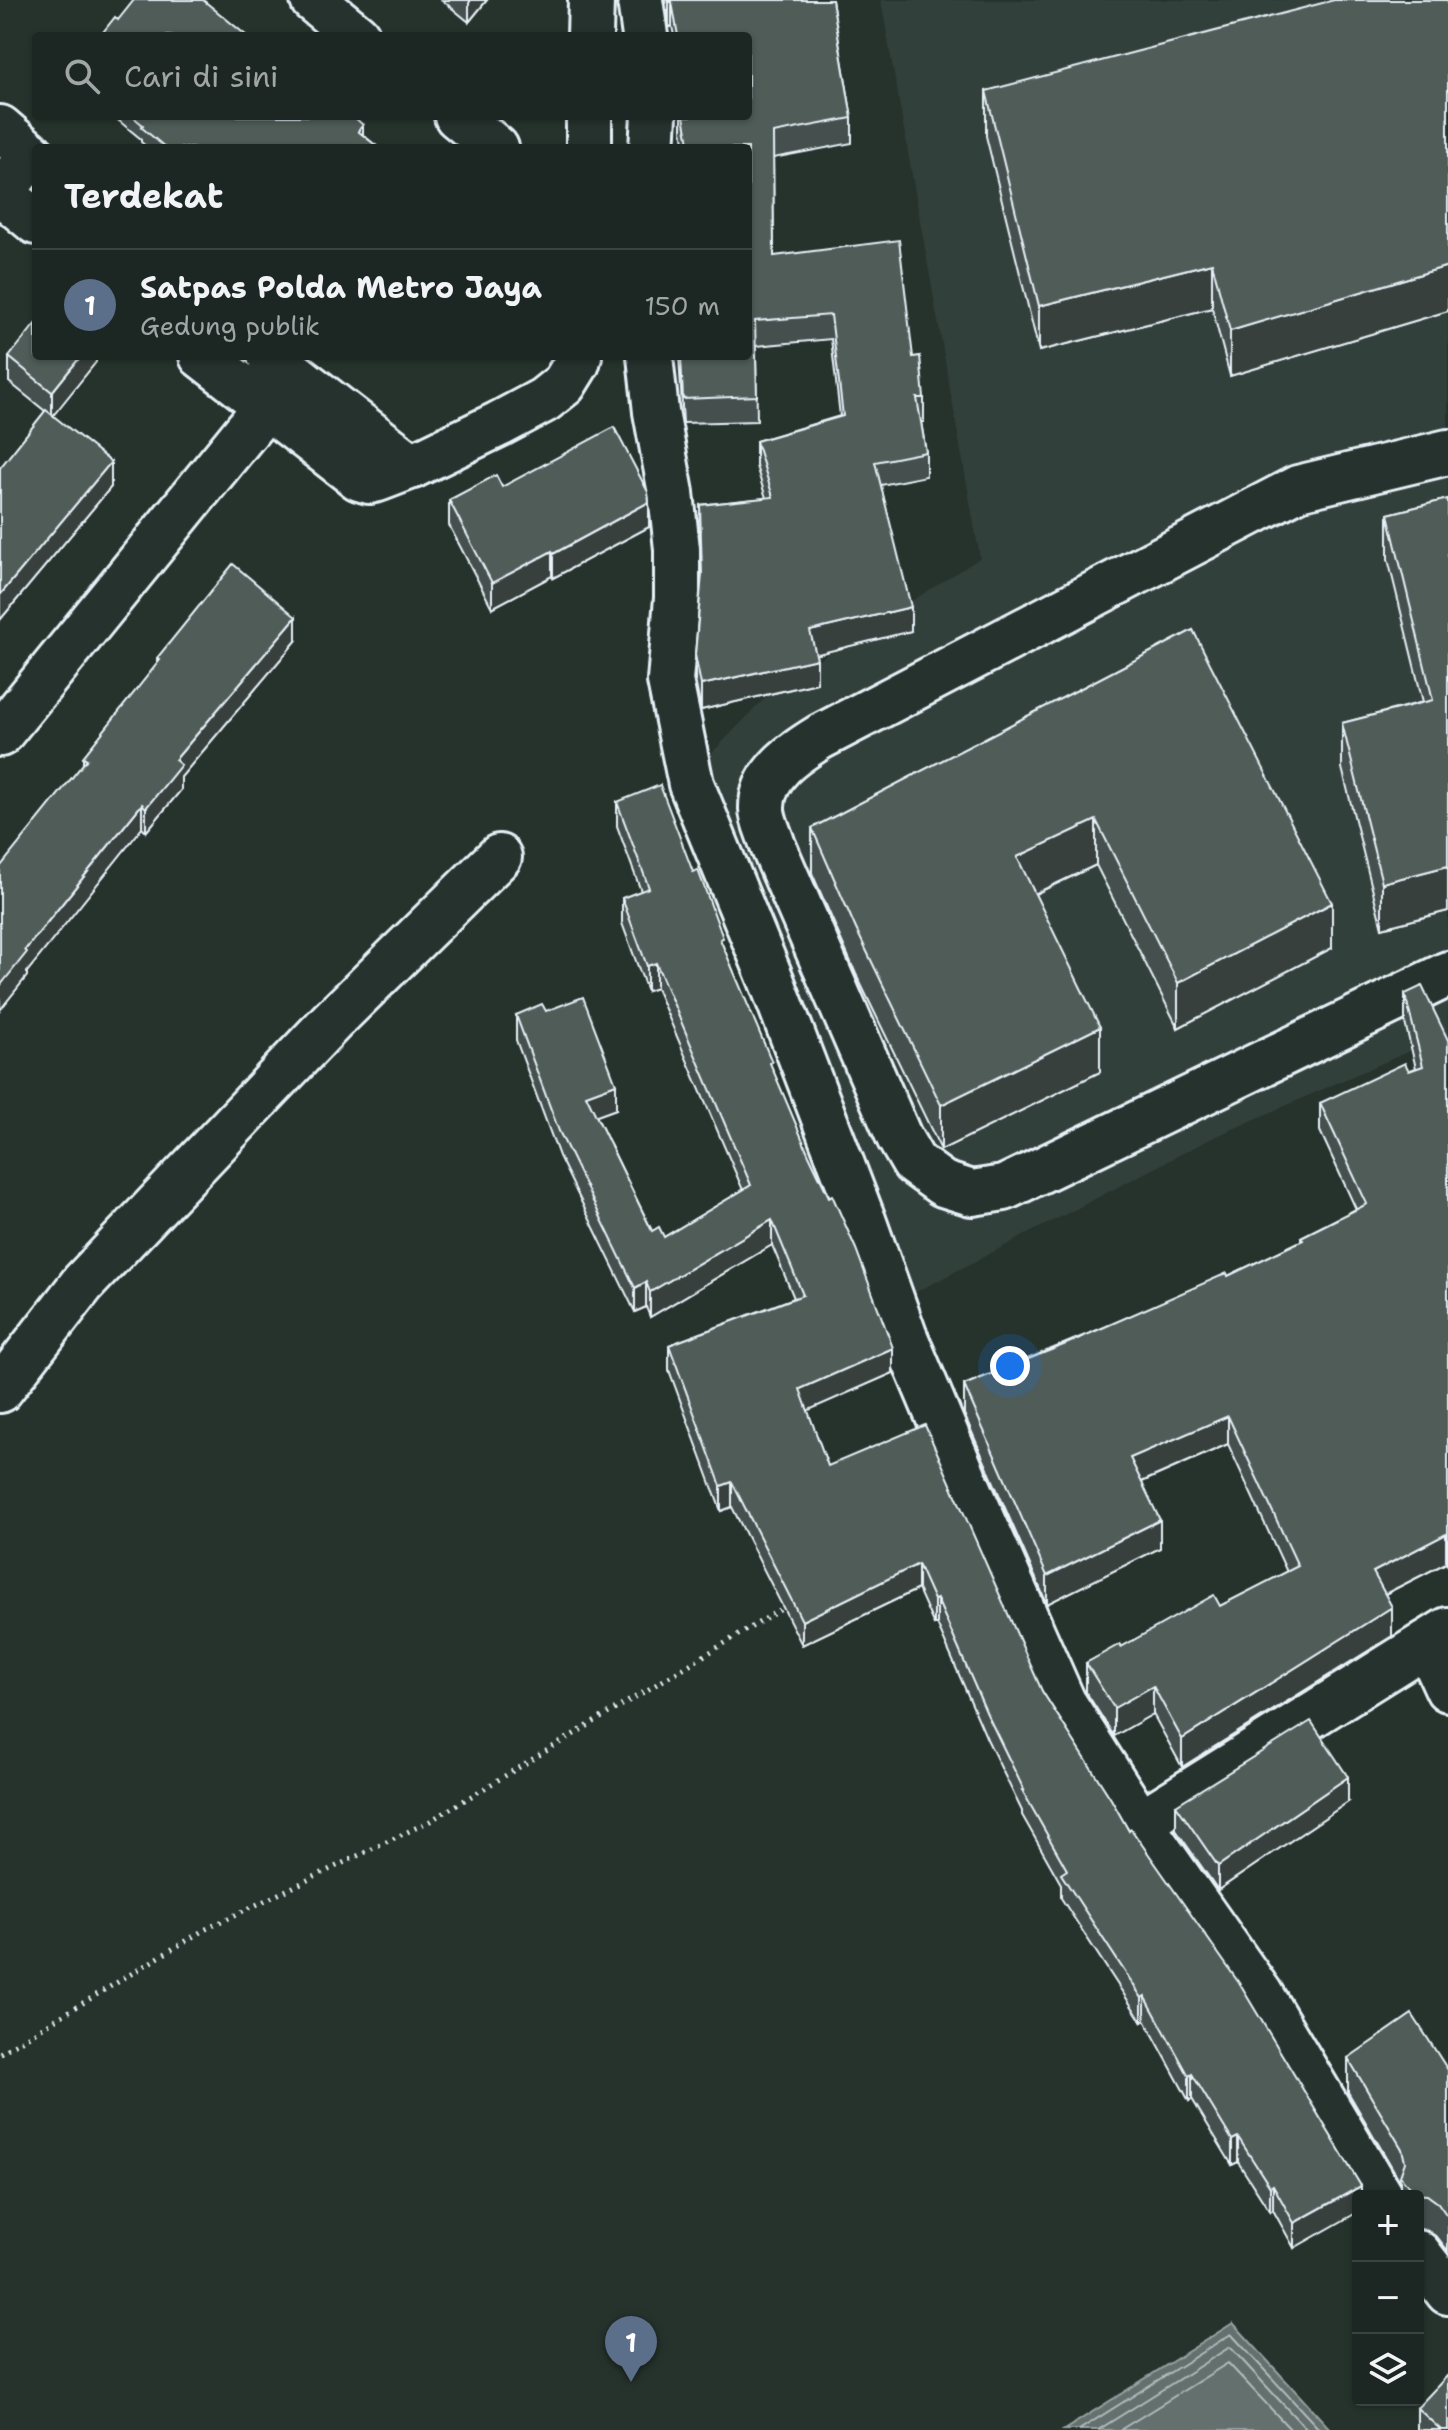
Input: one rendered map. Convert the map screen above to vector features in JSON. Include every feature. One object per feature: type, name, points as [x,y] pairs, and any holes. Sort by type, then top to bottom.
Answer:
[{"type":"street","points":[[313,0],[352,32]]},
{"type":"street","points":[[590,32],[591,0]]},
{"type":"street","points":[[640,0],[644,32]]},
{"type":"street","points":[[462,120],[491,144]]},
{"type":"street","points":[[589,120],[589,144]]},
{"type":"street","points":[[652,144],[654,120]]},
{"type":"street","points":[[22,147],[0,194],[32,219]]},
{"type":"street","points":[[207,360],[265,408],[359,478],[369,481],[412,466],[544,400],[564,384],[577,360]]},
{"type":"street","points":[[650,360],[677,549],[677,598],[670,681],[691,784],[772,982],[904,1335],[1063,1702],[1140,1823],[1260,1994],[1376,2190]]},
{"type":"street","points":[[0,734],[265,408],[280,364],[412,466]]},
{"type":"street","points":[[1448,452],[1298,488],[791,754],[768,781],[762,809],[773,846],[899,1137],[914,1163],[943,1184],[972,1193],[1004,1188],[1448,974]]},
{"type":"street","points":[[0,1390],[83,1283],[332,1021],[499,857]]},
{"type":"street","points":[[1140,1823],[1437,1637],[1448,1689]]},
{"type":"street","points":[[1424,2261],[1448,2292]]},
{"type":"path","points":[[0,2053],[204,1930],[430,1821],[788,1605]]},
{"type":"shaded area","points":[[881,0],[1448,0],[1448,1034],[1210,1139],[893,1304],[702,763],[777,686],[980,558]]},
{"type":"water","points":[[1233,2323],[1331,2430],[1064,2430]]},
{"type":"building","points":[[134,0],[203,0],[242,32],[103,32],[115,17],[118,20]]},
{"type":"building","points":[[832,0],[852,118],[773,133],[774,256],[899,240],[913,357],[920,356],[924,398],[917,398],[926,452],[875,462],[911,607],[810,631],[817,659],[701,685],[695,655],[702,574],[700,505],[773,497],[756,441],[843,416],[831,315],[755,321],[757,396],[683,399],[681,360],[752,360],[752,144],[689,144],[685,120],[752,120],[752,32],[677,32],[672,2],[669,2]]},
{"type":"building","points":[[1334,0],[1448,0],[1448,266],[1230,331],[1212,263],[1039,306],[986,91]]},
{"type":"building","points":[[137,120],[357,120],[363,125],[358,131],[374,144],[161,144],[141,127],[143,125]]},
{"type":"building","points":[[32,328],[32,360],[78,360],[52,392],[9,357]]},
{"type":"building","points":[[46,410],[111,462],[0,595],[0,468]]},
{"type":"building","points":[[614,427],[648,492],[649,502],[492,583],[449,500],[496,475],[502,487]]},
{"type":"building","points":[[1448,499],[1448,866],[1382,883],[1342,723],[1433,700],[1388,514]]},
{"type":"building","points":[[233,564],[296,617],[175,760],[181,765],[146,808],[142,804],[25,950],[27,952],[0,986],[0,867],[87,759],[83,757],[160,660],[157,658]]},
{"type":"building","points":[[1193,630],[1332,903],[1178,983],[1096,820],[1017,857],[1100,1027],[941,1105],[856,929],[812,828]]},
{"type":"building","points":[[660,785],[693,872],[698,870],[723,938],[720,939],[770,1063],[809,1155],[829,1197],[832,1195],[856,1249],[893,1348],[800,1389],[828,1466],[925,1425],[1042,1691],[1129,1831],[1131,1829],[1239,1983],[1361,2186],[1294,2223],[1273,2185],[1270,2187],[1238,2137],[1232,2140],[1192,2074],[1189,2076],[1145,1996],[1142,1998],[1061,1874],[1067,1870],[1022,1790],[937,1599],[934,1600],[918,1564],[802,1621],[732,1482],[721,1486],[669,1345],[803,1295],[772,1220],[650,1292],[646,1282],[635,1288],[559,1131],[516,1015],[542,1004],[546,1011],[583,997],[616,1084],[586,1095],[652,1231],[659,1227],[664,1237],[751,1185],[656,963],[647,966],[622,898],[649,888],[617,802]]},
{"type":"building","points":[[1422,986],[1448,1040],[1448,1538],[1446,1534],[1373,1572],[1392,1607],[1182,1739],[1153,1686],[1114,1708],[1086,1663],[1214,1595],[1220,1606],[1298,1566],[1228,1416],[1130,1458],[1160,1520],[1047,1576],[964,1385],[1227,1273],[1228,1276],[1303,1240],[1301,1237],[1367,1204],[1320,1103],[1405,1063],[1409,1071],[1423,1066],[1405,994]]},
{"type":"building","points":[[1311,1721],[1348,1777],[1218,1866],[1176,1805]]},
{"type":"building","points":[[1412,2014],[1448,2070],[1448,2217],[1438,2203],[1424,2195],[1424,2190],[1412,2190],[1400,2176],[1405,2162],[1402,2149],[1348,2058]]},
{"type":"building","points":[[1448,2375],[1448,2430],[1441,2430],[1417,2408],[1424,2406],[1424,2401]]},
{"type":"place","name":"Satpas Polda Metro Jaya","points":[[631,2382]]}]
